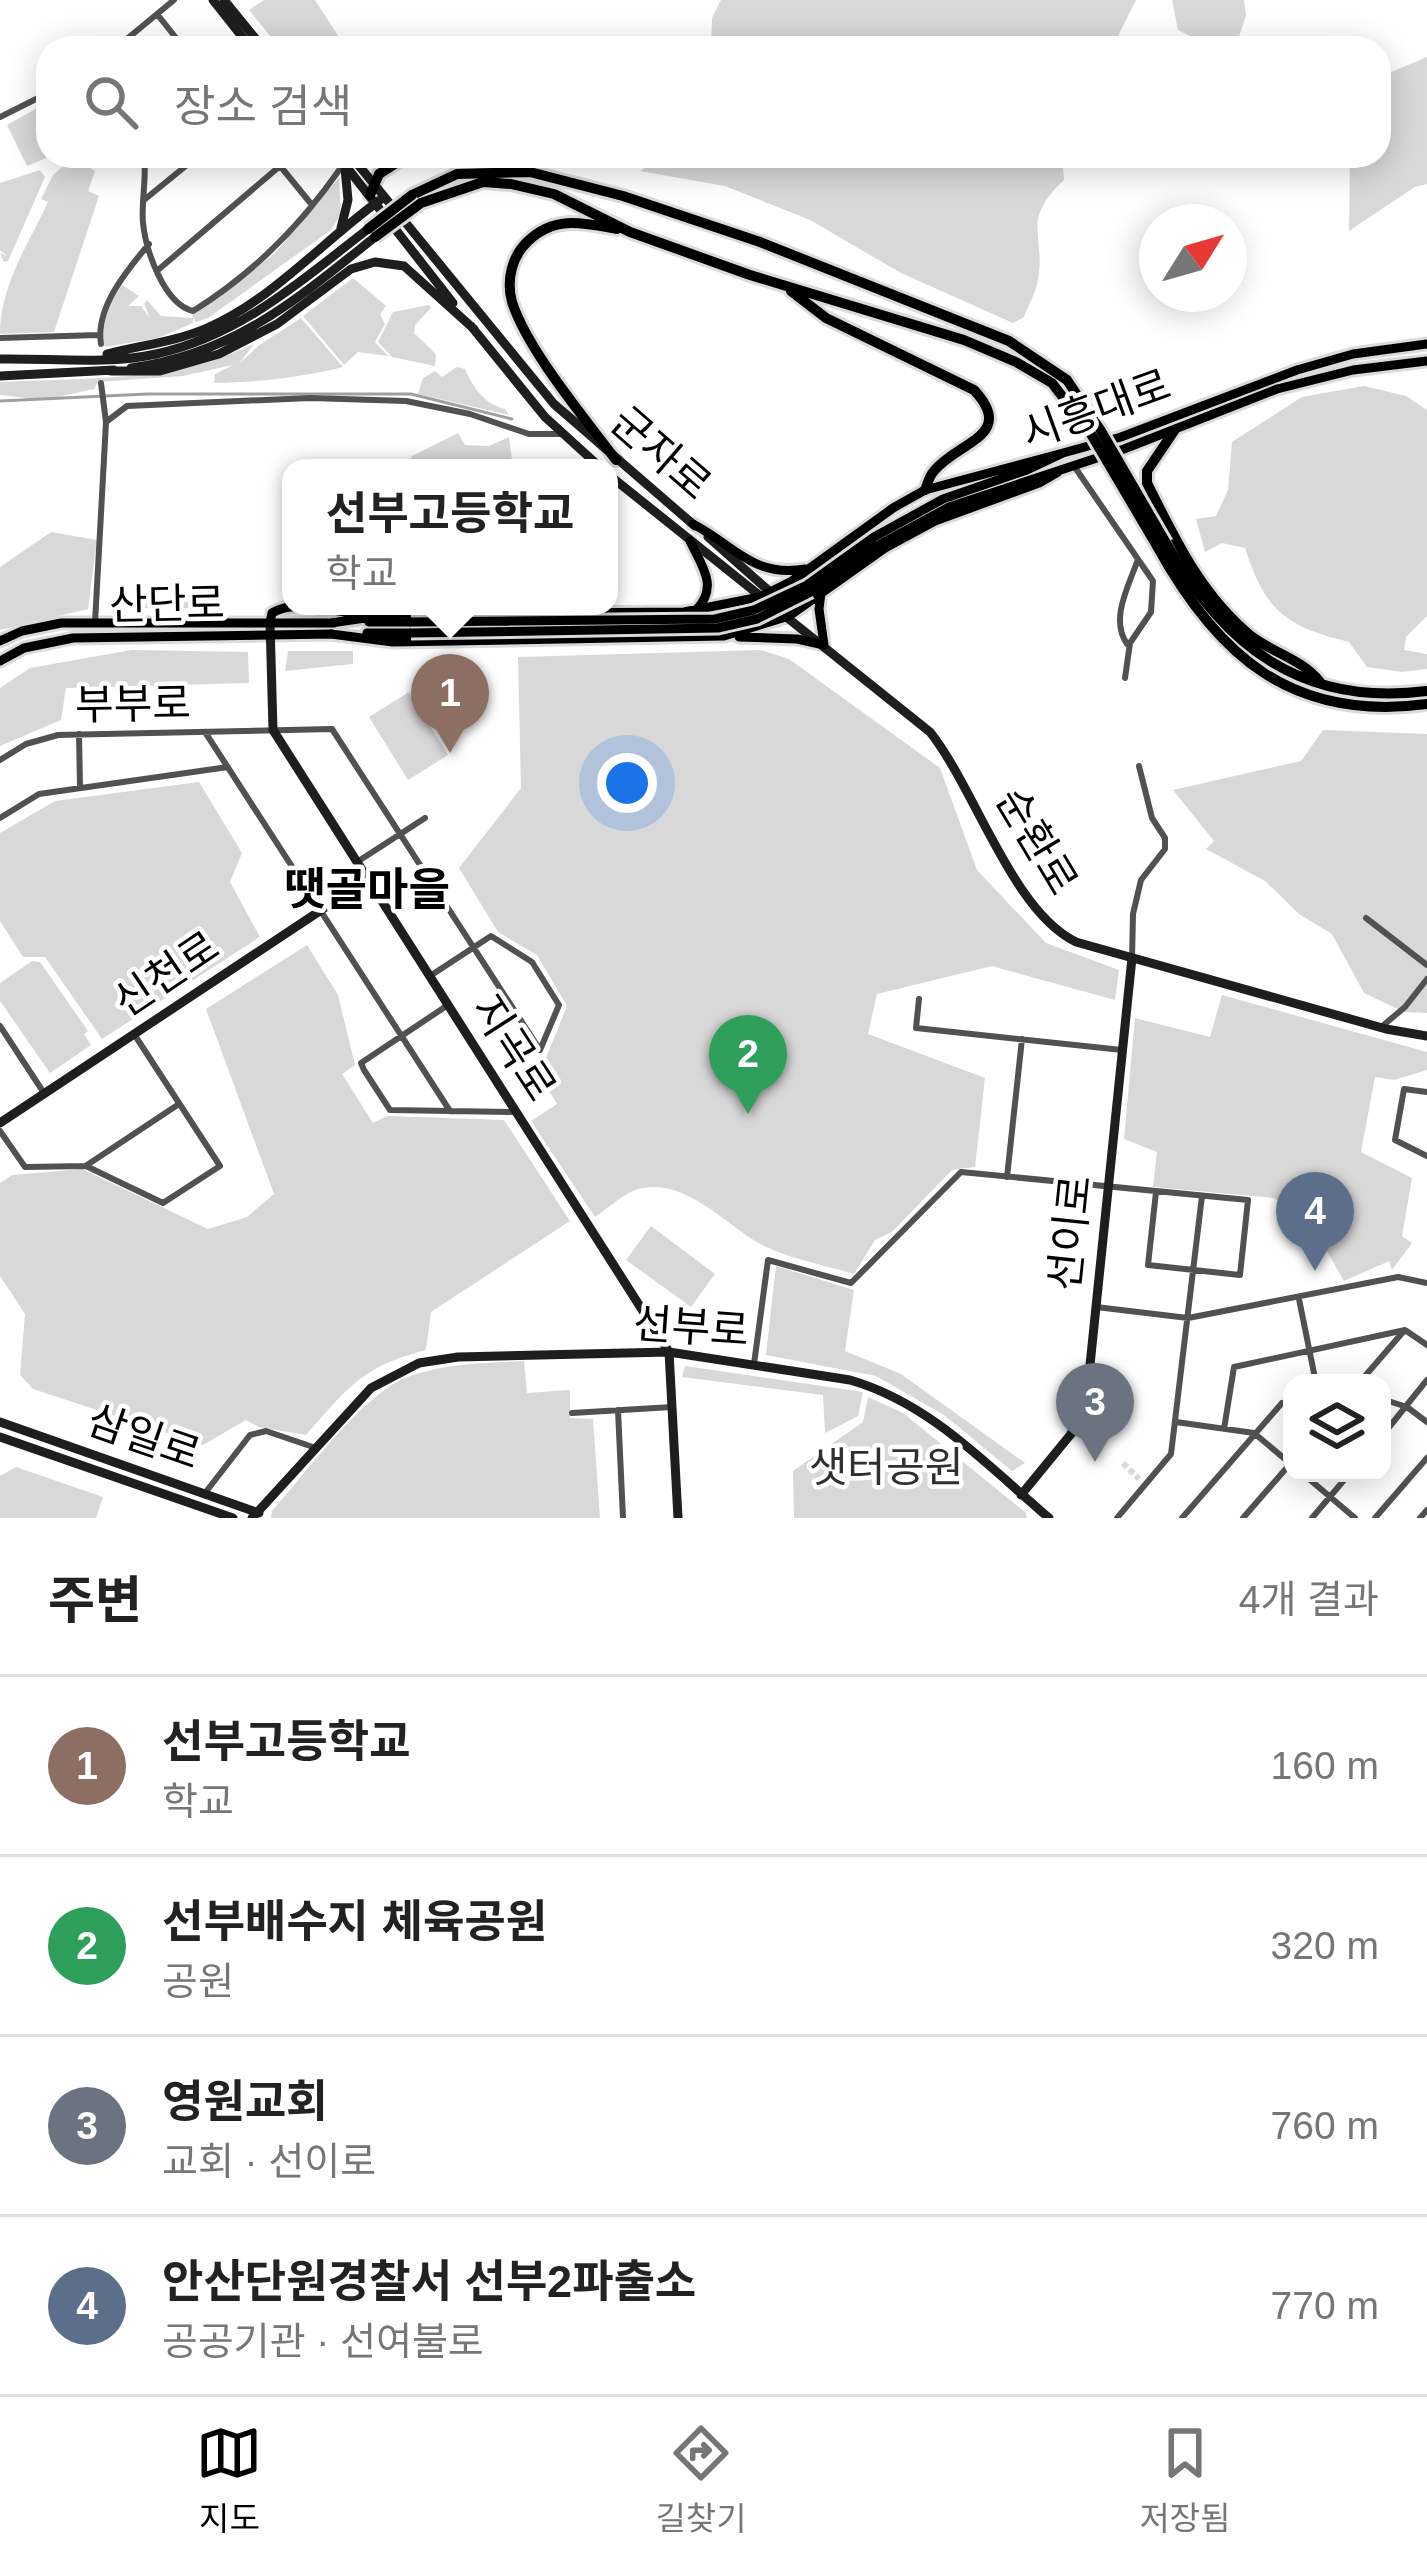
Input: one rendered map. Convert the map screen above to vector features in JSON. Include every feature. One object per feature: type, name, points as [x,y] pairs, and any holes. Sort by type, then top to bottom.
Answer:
[{"type":"highway","points":[[376,194],[387,168]]},
{"type":"highway","points":[[520,168],[760,242],[1009,341],[1067,380],[1198,614],[1249,664],[1282,683],[1344,704],[1376,708],[1427,704]]},
{"type":"highway","points":[[372,233],[457,175],[530,172]]},
{"type":"highway","points":[[416,199],[482,182],[554,194],[630,232],[784,286],[964,340],[1016,362],[1052,383],[1096,432]]},
{"type":"highway","points":[[615,459],[526,331],[511,298],[511,266],[532,237],[559,223],[582,222],[630,232]]},
{"type":"highway","points":[[784,286],[826,319],[974,390],[988,404],[990,420],[984,433],[934,471],[925,490]]},
{"type":"highway","points":[[1174,431],[1147,471],[1147,483],[1199,582],[1257,640],[1310,669],[1320,682]]},
{"type":"highway","points":[[1162,545],[1228,632],[1257,655],[1320,682],[1394,695],[1427,691]]},
{"type":"main road","points":[[213,0],[242,36]]},
{"type":"main road","points":[[224,0],[253,36]]},
{"type":"main road","points":[[340,231],[348,200],[346,168]]},
{"type":"main road","name":"군자로","points":[[354,168],[554,404],[615,459]]},
{"type":"main road","points":[[91,358],[164,343],[210,327],[270,288],[340,231],[376,194]]},
{"type":"main road","name":"군자로","points":[[376,194],[474,328],[562,434],[591,459]]},
{"type":"main road","points":[[110,371],[176,360],[220,346],[256,327],[372,233]]},
{"type":"main road","points":[[0,359],[154,355],[232,328],[372,233]]},
{"type":"main road","points":[[0,376],[160,370],[219,354],[277,324],[351,269],[375,262],[404,266],[474,328]]},
{"type":"main road","name":"시흥대로","points":[[1028,475],[1064,453],[1121,437],[1297,370],[1353,354],[1427,344]]},
{"type":"main road","name":"시흥대로","points":[[813,590],[916,512],[1028,475],[1058,472],[1277,389],[1353,370],[1427,361]]},
{"type":"main road","points":[[732,605],[760,597],[808,569],[925,490],[1064,453]]},
{"type":"main road","name":"군자로","points":[[618,462],[771,591],[789,616]]},
{"type":"main road","points":[[722,637],[789,616],[813,590],[935,521],[1058,472]]},
{"type":"main road","name":"군자로","points":[[618,482],[789,616]]},
{"type":"main road","points":[[693,524],[755,566],[778,572],[808,569]]},
{"type":"main road","points":[[690,541],[709,586],[696,610]]},
{"type":"main road","points":[[736,579],[746,578],[746,569]]},
{"type":"main road","points":[[808,569],[801,584],[810,595],[813,590]]},
{"type":"main road","points":[[331,628],[393,642],[722,637],[797,639],[824,645],[813,590]]},
{"type":"main road","name":"산단로","points":[[0,641],[61,623],[270,622],[411,628],[692,620],[756,614],[813,590]]},
{"type":"main road","points":[[618,611],[740,605],[749,614],[749,625],[738,633]]},
{"type":"main road","points":[[273,730],[270,622],[272,613],[282,608]]},
{"type":"main road","points":[[331,628],[388,615]]},
{"type":"main road","name":"순환로","points":[[789,616],[930,732],[951,759],[1042,918],[1076,942],[1381,1028],[1427,1036]]},
{"type":"main road","name":"산단로","points":[[0,661],[24,648],[73,638],[271,636],[331,628]]},
{"type":"main road","name":"지곡로","points":[[273,730],[669,1352],[678,1518]]},
{"type":"main road","name":"신천로","points":[[0,1127],[368,879]]},
{"type":"main road","name":"선이로","points":[[1022,1495],[1056,1455],[1087,1394],[1132,958]]},
{"type":"main road","name":"선부로","points":[[257,1516],[313,1447],[371,1388],[418,1363],[458,1357],[669,1352],[850,1380],[911,1405],[1048,1518]]},
{"type":"main road","name":"삼일로","points":[[0,1423],[205,1493],[257,1516]]},
{"type":"main road","name":"삼일로","points":[[0,1437],[233,1518]]},
{"type":"street","points":[[130,36],[174,0]]},
{"type":"street","points":[[157,14],[174,36]]},
{"type":"street","points":[[0,117],[36,99]]},
{"type":"street","points":[[143,168],[148,244],[174,301],[193,311],[273,249],[338,168]]},
{"type":"street","points":[[144,200],[183,168]]},
{"type":"street","points":[[158,270],[278,168]]},
{"type":"street","points":[[282,168],[312,205]]},
{"type":"street","points":[[0,338],[100,340],[112,294],[148,244]]},
{"type":"street","points":[[94,622],[106,422],[101,385]]},
{"type":"street","points":[[106,422],[127,406],[376,399],[470,414],[529,434],[562,434]]},
{"type":"street","points":[[1074,466],[1153,581],[1151,612],[1130,643],[1126,678]]},
{"type":"street","points":[[1127,644],[1121,635],[1121,612],[1138,562]]},
{"type":"street","name":"부부로","points":[[0,760],[42,738],[79,734],[332,729],[400,834]]},
{"type":"street","points":[[205,732],[450,1111]]},
{"type":"street","points":[[79,734],[80,787]]},
{"type":"street","points":[[1132,958],[1133,914],[1142,880],[1165,849],[1139,766]]},
{"type":"street","points":[[0,818],[39,794],[227,767]]},
{"type":"street","points":[[357,862],[425,818]]},
{"type":"street","points":[[400,834],[474,948],[539,1050],[559,1005],[532,962],[491,936],[474,948],[430,976]]},
{"type":"street","points":[[1366,918],[1427,965]]},
{"type":"street","points":[[1381,1028],[1406,1007],[1427,979]]},
{"type":"street","points":[[919,999],[916,1028],[1122,1050]]},
{"type":"street","points":[[448,1005],[361,1063],[390,1110],[516,1112]]},
{"type":"street","points":[[0,1026],[44,1094]]},
{"type":"street","points":[[0,1127],[25,1167],[86,1166],[163,1203],[220,1166],[134,1034]]},
{"type":"street","points":[[1007,1177],[1022,1040]]},
{"type":"street","points":[[1427,1092],[1404,1088],[1395,1140],[1427,1156]]},
{"type":"street","points":[[86,1166],[179,1104]]},
{"type":"street","points":[[754,1364],[768,1260],[851,1283],[961,1172],[1248,1200],[1240,1275],[1148,1265],[1156,1192]]},
{"type":"street","points":[[1118,1518],[1143,1482],[1171,1454],[1202,1196]]},
{"type":"street","points":[[1096,1307],[1188,1318],[1398,1277],[1427,1283]]},
{"type":"street","points":[[1299,1299],[1314,1374]]},
{"type":"street","points":[[1367,1374],[1405,1330]]},
{"type":"street","points":[[1224,1429],[1234,1367],[1405,1330],[1427,1345]]},
{"type":"street","points":[[1391,1426],[1427,1380]]},
{"type":"street","points":[[1391,1402],[1427,1421]]},
{"type":"street","points":[[1182,1518],[1283,1403]]},
{"type":"street","points":[[572,1413],[672,1407]]},
{"type":"street","points":[[618,1411],[623,1518]]},
{"type":"street","points":[[1176,1422],[1254,1433],[1283,1456]]},
{"type":"street","points":[[205,1493],[250,1435],[266,1431],[313,1447]]},
{"type":"street","points":[[1375,1518],[1427,1458]]},
{"type":"street","points":[[1243,1518],[1283,1473]]},
{"type":"street","points":[[1312,1482],[1354,1518]]},
{"type":"street","points":[[1312,1518],[1342,1482]]},
{"type":"street","points":[[1124,1510],[1134,1518]]},
{"type":"street","points":[[1420,1518],[1427,1510]]},
{"type":"green space","points":[[264,0],[315,0],[338,36],[270,36],[249,10]]},
{"type":"green space","points":[[721,0],[1136,0],[1118,36],[711,36],[712,18]]},
{"type":"green space","points":[[1172,0],[1244,0],[1246,16],[1239,36],[1190,36],[1178,30]]},
{"type":"green space","points":[[1427,57],[1427,184],[1415,187],[1349,231],[1350,168],[1391,168],[1391,72]]},
{"type":"green space","points":[[36,109],[36,162],[27,166],[7,125]]},
{"type":"green space","points":[[61,168],[90,168],[95,171],[88,191],[99,196],[54,332],[0,334],[10,282],[48,202],[41,199]]},
{"type":"green space","points":[[1063,168],[1064,180],[1042,206],[1037,285],[1024,317],[1013,323],[901,273],[810,220],[725,186],[640,171]]},
{"type":"green space","points":[[40,170],[45,177],[4,262],[0,183]]},
{"type":"green space","points":[[339,178],[341,214],[331,230],[196,322],[192,315],[274,254]]},
{"type":"green space","points":[[353,278],[386,306],[380,314],[385,324],[375,342],[388,356],[358,352],[344,365],[303,316]]},
{"type":"green space","points":[[122,285],[139,296],[128,306],[141,306],[150,318],[144,304],[147,300],[161,316],[193,318],[193,323],[158,338],[105,347],[107,315]]},
{"type":"green space","points":[[429,305],[414,333],[436,354],[435,366],[392,357],[378,342],[393,312]]},
{"type":"green space","points":[[301,318],[343,367],[279,379],[214,383],[215,374],[233,365],[183,376],[98,382],[94,389],[44,400],[0,395],[0,382],[160,372],[254,344],[239,364]]},
{"type":"green space","points":[[457,367],[465,369],[485,399],[509,415],[418,394],[423,378],[435,371],[442,377]]},
{"type":"green space","points":[[1364,386],[1406,396],[1427,410],[1427,616],[1406,637],[1404,650],[1427,654],[1427,669],[1402,672],[1367,667],[1349,642],[1294,622],[1270,601],[1245,548],[1222,543],[1205,552],[1196,519],[1216,516],[1228,490],[1232,442],[1302,397]]},
{"type":"green space","points":[[458,433],[465,445],[489,446],[509,437],[512,459],[411,459]]},
{"type":"green space","points":[[51,532],[97,540],[88,609],[0,630],[0,567]]},
{"type":"green space","points":[[217,598],[219,608],[126,608],[127,601]]},
{"type":"green space","points":[[132,650],[248,652],[249,683],[66,688],[61,720],[0,746],[0,688],[30,668]]},
{"type":"green space","points":[[761,650],[789,659],[940,768],[977,870],[1046,943],[1119,970],[1115,1000],[992,966],[877,994],[868,1034],[985,1078],[975,1167],[952,1170],[892,1232],[875,1240],[854,1274],[762,1245],[703,1204],[670,1189],[635,1190],[595,1217],[531,1121],[557,1104],[539,1075],[567,1006],[537,955],[498,932],[459,868],[521,788],[518,657]]},
{"type":"green space","points":[[288,651],[353,651],[353,664],[285,671]]},
{"type":"green space","points":[[409,692],[448,755],[408,780],[369,717]]},
{"type":"green space","points":[[1323,730],[1427,734],[1427,1013],[1404,1012],[1364,993],[1332,934],[1299,914],[1265,881],[1206,849],[1214,841],[1173,790],[1301,761]]},
{"type":"green space","points":[[199,782],[242,853],[230,882],[260,937],[102,1039],[45,957],[23,957],[0,921],[0,833],[55,801]]},
{"type":"green space","points":[[307,945],[338,995],[355,1065],[342,1074],[373,1123],[387,1116],[504,1120],[570,1221],[431,1312],[426,1350],[386,1364],[358,1381],[306,1435],[259,1427],[246,1420],[203,1445],[33,1389],[20,1375],[25,1314],[0,1276],[0,1183],[12,1175],[82,1169],[208,1229],[247,1217],[274,1194],[206,1009]]},
{"type":"green space","points":[[32,961],[40,962],[88,1031],[84,1034],[91,1045],[50,1073],[0,1001],[0,983]]},
{"type":"green space","points":[[1222,995],[1427,1052],[1427,1070],[1394,1080],[1375,1077],[1361,1152],[1412,1178],[1402,1236],[1412,1243],[1392,1270],[1389,1261],[1344,1281],[1312,1225],[1274,1198],[1153,1187],[1157,1152],[1124,1139],[1135,1018],[1210,1037]]},
{"type":"green space","points":[[651,1226],[715,1274],[691,1307],[626,1260]]},
{"type":"green space","points":[[776,1266],[854,1290],[845,1351],[901,1374],[1025,1463],[1012,1471],[944,1415],[876,1376],[766,1355]]},
{"type":"green space","points":[[524,1361],[527,1393],[570,1390],[570,1418],[593,1419],[600,1518],[271,1518],[334,1438],[387,1388],[432,1370]]},
{"type":"green space","points":[[685,1366],[863,1392],[858,1416],[825,1433],[823,1395],[682,1377]]},
{"type":"green space","name":"샛터공원","points":[[868,1397],[903,1413],[1027,1518],[794,1518],[793,1471],[863,1422]]},
{"type":"green space","points":[[16,1467],[103,1497],[96,1518],[0,1518],[0,1476]]},
{"type":"waterway","points":[[0,401],[147,394],[411,394],[512,419]]},
{"type":"tunnel","points":[[1123,1463],[1139,1479]]},
{"type":"place","name":"선부고등학교","points":[[450,753]]},
{"type":"place","name":"선부배수지 체육공원","points":[[748,1114]]},
{"type":"place","name":"안산단원경찰서 선부2파출소","points":[[1315,1271]]},
{"type":"place","name":"영원교회","points":[[1095,1462]]},
{"type":"district","name":"땟골마을","points":[[367,889]]}]
